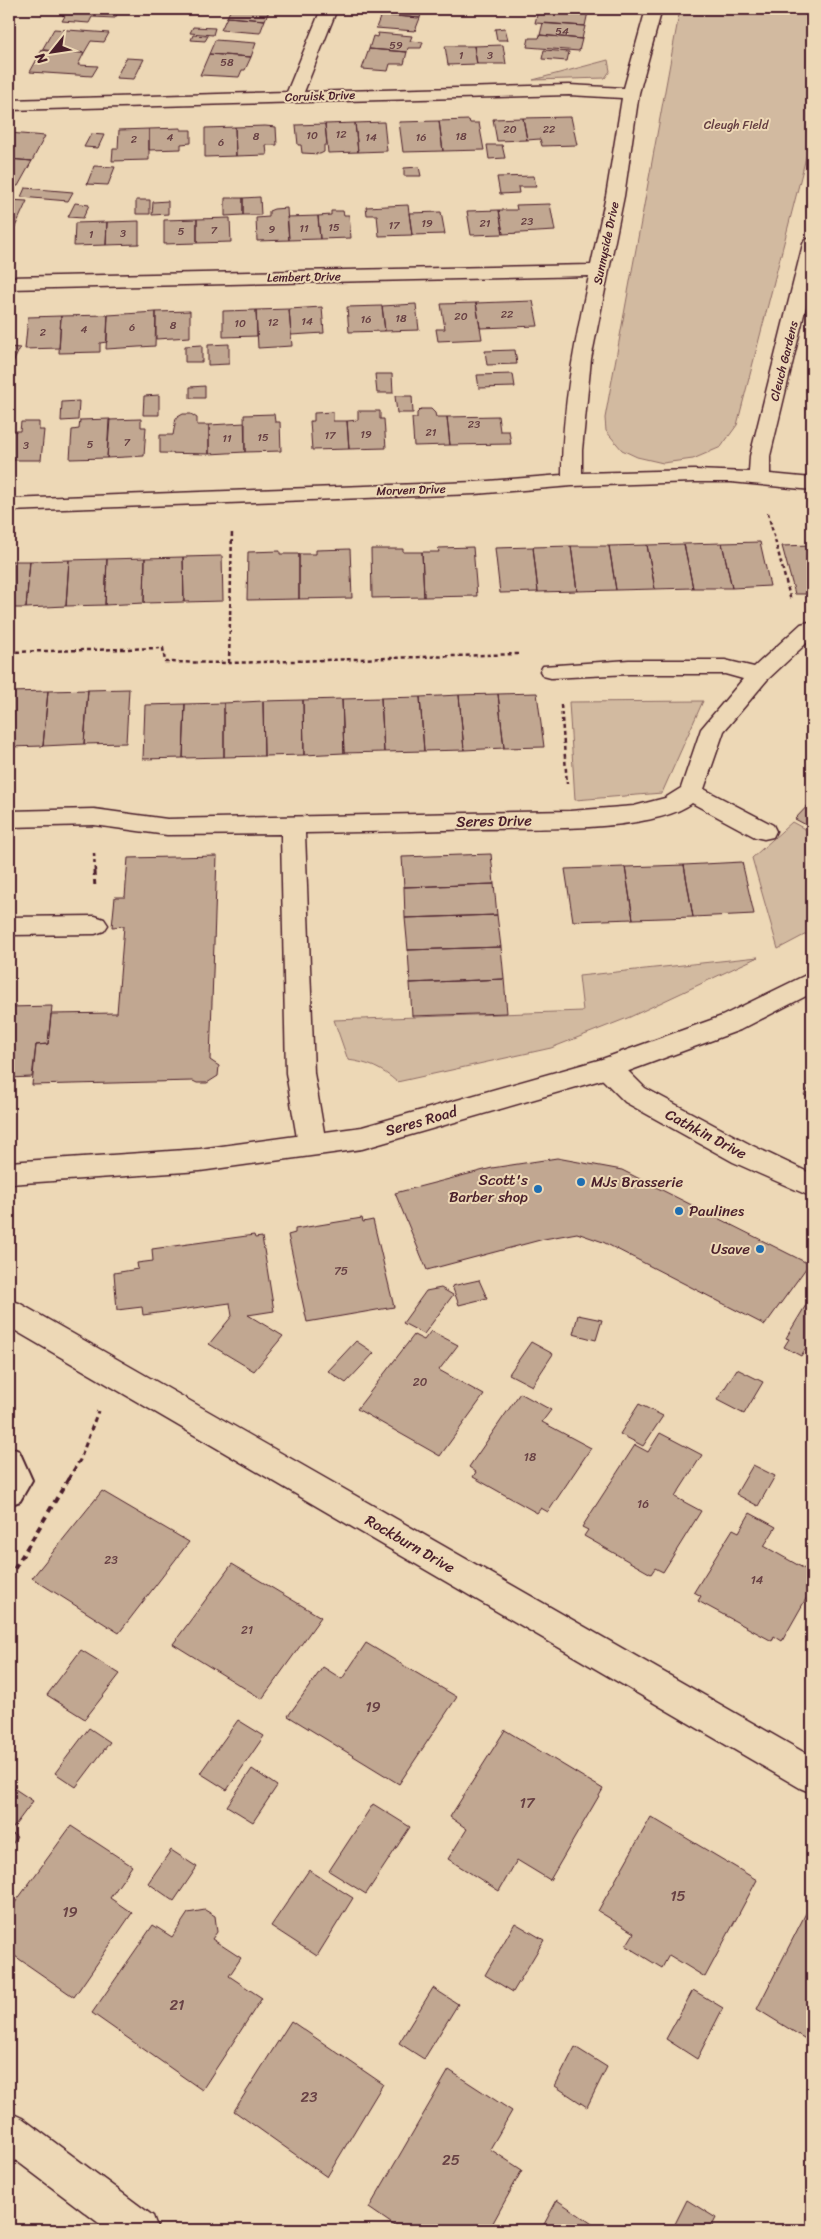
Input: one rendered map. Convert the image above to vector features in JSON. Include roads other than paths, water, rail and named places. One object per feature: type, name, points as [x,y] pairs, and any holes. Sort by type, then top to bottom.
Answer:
[{"type":"street","points":[[294,97],[328,9]]},
{"type":"street","name":"Sunnyside Drive","points":[[572,480],[572,450],[581,359],[615,196],[632,93],[654,9]]},
{"type":"street","name":"Coruisk Drive","points":[[9,105],[569,90],[632,93]]},
{"type":"street","name":"Cleuch Gardens","points":[[759,478],[760,456],[812,244]]},
{"type":"street","name":"Lembert Drive","points":[[9,283],[600,270]]},
{"type":"street","name":"Morven Drive","points":[[9,505],[475,488],[572,480],[694,476],[759,478],[812,484]]},
{"type":"street","points":[[764,831],[691,792],[713,729],[759,675],[809,629]]},
{"type":"street","points":[[550,671],[629,667],[724,667],[759,675]]},
{"type":"street","name":"Seres Drive","points":[[9,819],[94,817],[167,827],[293,826],[570,819],[634,814],[673,805],[691,792]]},
{"type":"street","points":[[293,826],[300,1073],[312,1144]]},
{"type":"street","points":[[9,926],[95,925]]},
{"type":"street","name":"Seres Road","points":[[9,1173],[200,1160],[362,1138],[608,1068],[731,1023],[812,982]]},
{"type":"street","name":"Cathkin Drive","points":[[608,1068],[635,1095],[743,1154],[812,1186]]},
{"type":"street","name":"Rockburn Drive","points":[[9,1312],[812,1776]]},
{"type":"street","points":[[9,2131],[139,2230]]},
{"type":"lane","points":[[9,1460],[17,1480],[9,1492]]},
{"type":"place","name":"MJs Brasserie","points":[[581,1182]]},
{"type":"place","name":"Scott's Barber shop","points":[[538,1189]]},
{"type":"place","name":"Paulines","points":[[679,1211]]},
{"type":"place","name":"Usave","points":[[760,1249]]},
{"type":"park label","name":"Cleugh Field","points":[[736,125]]}]
